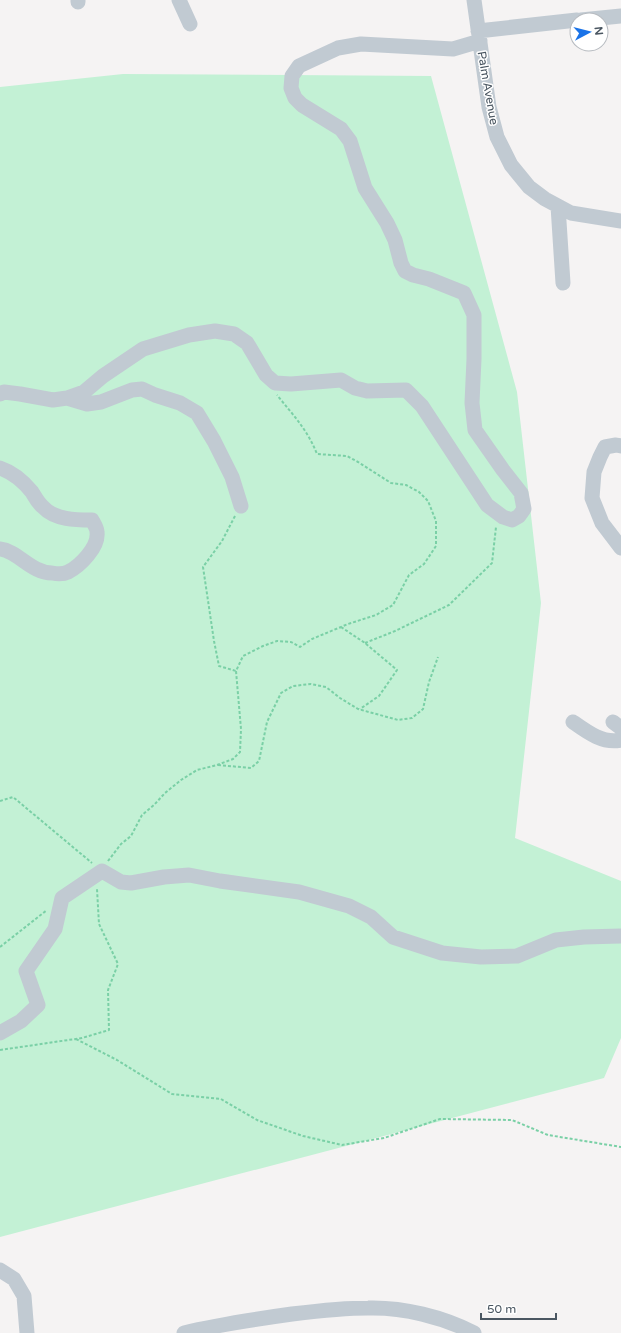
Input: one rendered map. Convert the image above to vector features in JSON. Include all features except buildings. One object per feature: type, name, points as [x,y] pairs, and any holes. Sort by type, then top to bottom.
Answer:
[{"type":"street","points":[[179,0],[190,24]]},
{"type":"street","name":"Palm Avenue","points":[[474,0],[489,107],[497,137],[511,165],[530,187],[545,199],[571,213],[621,221]]},
{"type":"street","points":[[609,17],[621,16]]},
{"type":"street","points":[[0,394],[4,392],[53,400],[67,398],[84,392],[103,376],[143,349],[189,335],[214,331],[234,334],[247,343],[266,375],[275,383],[297,384],[341,380],[355,388],[367,391],[406,390],[422,406],[487,505],[503,517],[512,520],[519,516],[524,509],[521,493],[475,430],[472,403],[474,315],[464,293],[429,279],[413,276],[405,271],[400,263],[395,240],[387,223],[365,188],[350,141],[341,128],[302,105],[295,98],[291,88],[292,76],[299,66],[338,48],[361,44],[453,49],[479,36],[569,21]]},
{"type":"street","points":[[558,206],[563,283]]},
{"type":"street","points":[[67,398],[87,404],[101,402],[132,390],[142,389],[155,395],[180,402],[197,413],[214,441],[232,477],[241,506]]},
{"type":"street","points":[[621,446],[616,445],[605,447],[594,472],[592,498],[602,523],[621,548]]},
{"type":"street","points":[[0,468],[8,471],[25,484],[43,508],[58,517],[75,520],[92,520],[97,532],[94,548],[81,563],[66,573],[51,574],[37,569],[25,563],[7,550],[0,549]]},
{"type":"street","points":[[573,722],[603,740],[621,740]]},
{"type":"street","points":[[0,1033],[21,1021],[38,1004],[26,971],[55,929],[62,898],[108,874],[120,882],[131,883],[164,877],[189,875],[298,892],[349,906],[371,917],[393,937],[442,953],[481,957],[517,956],[556,940],[584,937],[621,936]]},
{"type":"street","points":[[0,1270],[14,1278],[24,1296],[27,1333]]},
{"type":"street","points":[[184,1333],[221,1324],[271,1317],[369,1308],[388,1309],[420,1314],[448,1321],[474,1333]]},
{"type":"path","points":[[0,1050],[76,1039],[109,1030],[108,990],[118,964],[98,924],[97,889],[108,874],[111,856],[120,844],[131,836],[142,815],[154,805],[165,792],[197,770],[233,759],[240,752],[236,671],[243,656],[277,641],[291,642],[300,647],[312,639],[376,615],[394,605],[409,574],[424,564],[436,546],[436,521],[428,501],[419,492],[412,488],[406,485],[391,483],[347,456],[317,454],[312,441],[302,425],[273,391],[266,375]]},
{"type":"path","points":[[236,671],[219,666],[203,567],[222,541],[241,506]]},
{"type":"path","points":[[366,643],[449,605],[492,563],[498,514]]},
{"type":"path","points":[[341,627],[366,643],[396,670],[379,696],[360,709]]},
{"type":"path","points":[[217,765],[251,768],[259,761],[267,722],[273,708],[281,693],[293,686],[310,684],[326,687],[340,698],[360,709],[398,720],[412,718],[422,709],[429,682],[438,657]]},
{"type":"path","points":[[0,801],[13,797],[108,874]]},
{"type":"path","points":[[0,947],[62,898]]},
{"type":"path","points":[[76,1039],[118,1060],[172,1094],[221,1099],[257,1120],[303,1136],[342,1145],[384,1138],[440,1119],[464,1119],[512,1120],[548,1135],[621,1147]]},
{"type":"green space","points":[[123,74],[431,76],[517,392],[541,603],[515,838],[621,881],[621,1038],[604,1078],[0,1237],[0,87]]}]
